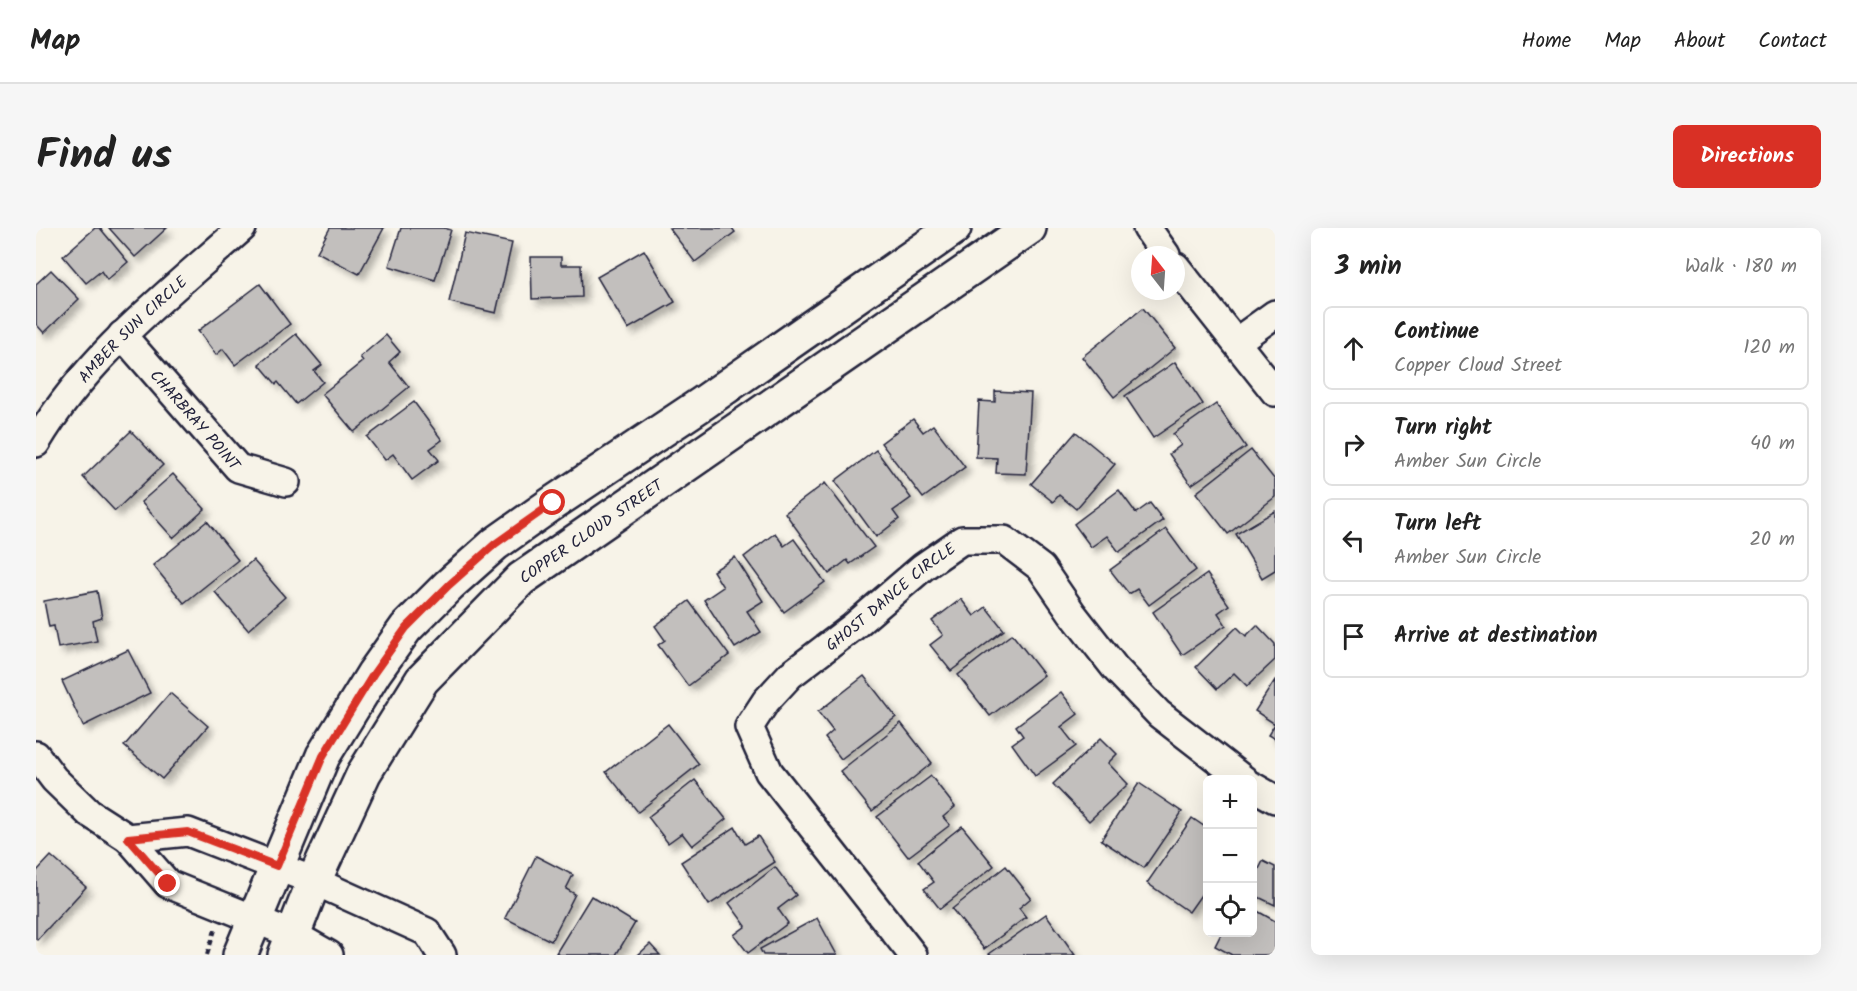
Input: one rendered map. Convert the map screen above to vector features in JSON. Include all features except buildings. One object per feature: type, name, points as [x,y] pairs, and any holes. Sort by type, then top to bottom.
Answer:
[{"type":"street","name":"AMBER SUN CIRCLE","points":[[36,443],[50,420],[84,375],[122,335],[242,228]]},
{"type":"street","points":[[240,955],[323,756],[374,673],[406,628],[495,544],[703,403],[954,228]]},
{"type":"street","name":"COPPER CLOUD STREET","points":[[289,945],[314,881],[364,773],[422,680],[521,579],[1029,228]]},
{"type":"street","points":[[1147,228],[1160,246]]},
{"type":"street","points":[[1185,278],[1275,392]]},
{"type":"street","points":[[1236,342],[1275,314]]},
{"type":"street","name":"CHARBRAY POINT","points":[[122,335],[238,468],[285,482]]},
{"type":"street","name":"GHOST DANCE CIRCLE","points":[[913,955],[769,772],[749,727],[766,701],[790,675],[853,627],[923,567],[962,540],[1004,540],[1041,568],[1107,659],[1152,707],[1238,775]]},
{"type":"street","points":[[36,755],[54,779],[89,813],[128,838],[168,884],[255,919],[289,945],[329,955]]},
{"type":"street","points":[[1257,789],[1275,799]]},
{"type":"street","points":[[128,838],[188,832],[314,881],[427,932],[442,955]]},
{"type":"route","points":[[168,884],[128,838],[188,832],[277,866],[323,756],[374,673],[406,628],[495,544],[553,503]]}]
